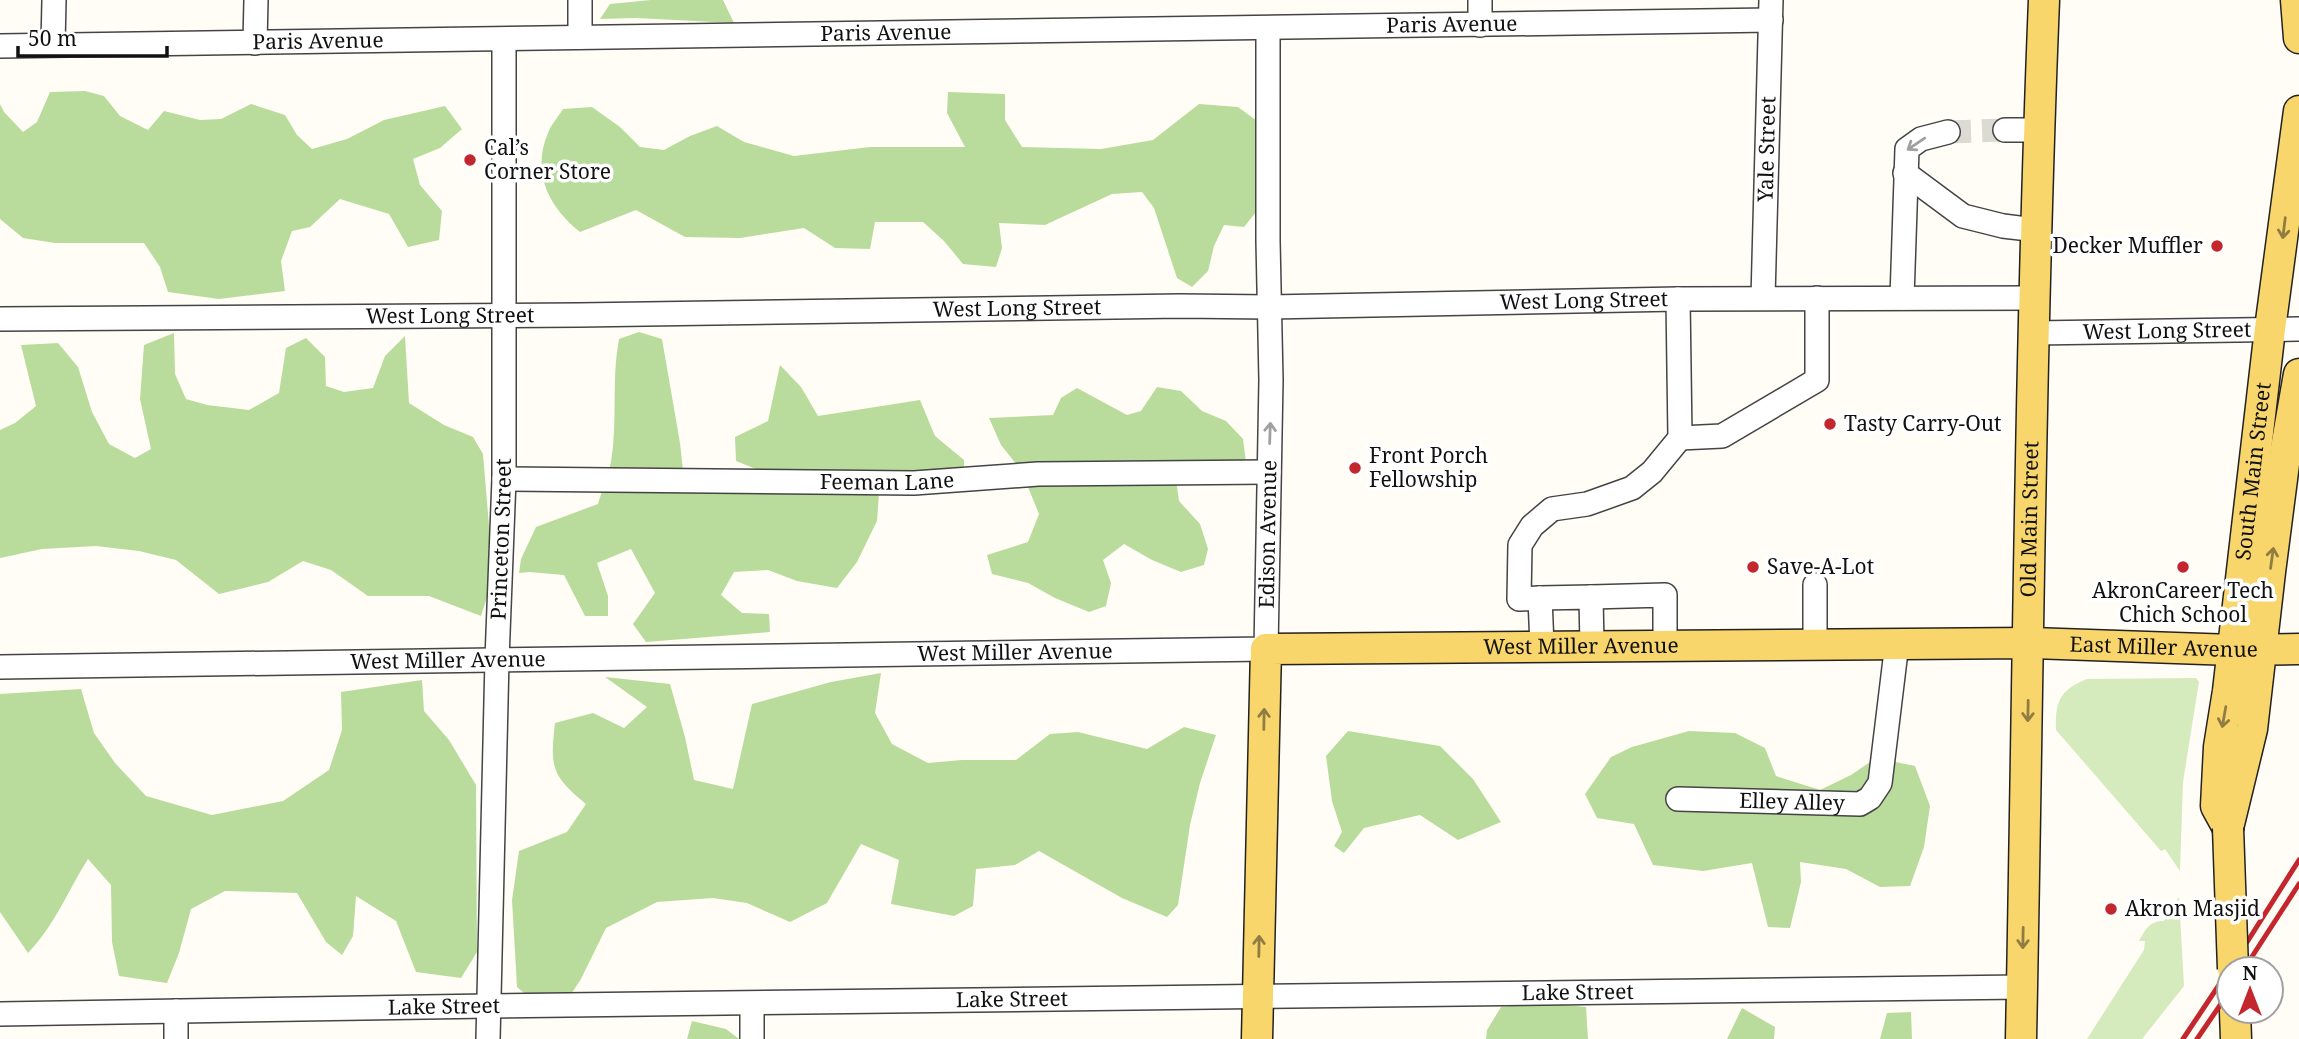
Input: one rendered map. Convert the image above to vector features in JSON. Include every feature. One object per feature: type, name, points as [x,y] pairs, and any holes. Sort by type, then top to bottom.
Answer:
[{"type":"main road","name":"Old Main Street","points":[[2021,1039],[2036,230],[2045,0]]},
{"type":"main road","points":[[2296,0],[2299,38]]},
{"type":"main road","name":"South Main Street","points":[[2247,650],[2284,329],[2299,111]]},
{"type":"main road","name":"South Main Street","points":[[2233,955],[2228,828],[2216,806],[2219,747],[2247,650],[2299,374]]},
{"type":"main road","name":"East Miller Avenue","points":[[2029,643],[2247,650],[2299,649]]},
{"type":"main road","name":"West Miller Avenue","points":[[1266,649],[2029,643]]},
{"type":"main road","name":"Edison Avenue","points":[[1257,1039],[1266,649]]},
{"type":"street","points":[[53,46],[54,0]]},
{"type":"street","points":[[255,43],[256,0]]},
{"type":"street","points":[[580,0],[580,37]]},
{"type":"street","points":[[1480,0],[1480,25]]},
{"type":"street","name":"Paris Avenue","points":[[0,46],[1480,25],[1771,10]]},
{"type":"street","name":"Yale Street","points":[[1763,298],[1771,10]]},
{"type":"street","name":"Edison Avenue","points":[[1266,649],[1270,307],[1268,29]]},
{"type":"street","name":"Princeton Street","points":[[488,1039],[497,659],[505,479],[504,38]]},
{"type":"street","points":[[2005,130],[2039,130]]},
{"type":"street","points":[[1902,298],[1906,149],[1921,139],[1948,132]]},
{"type":"street","points":[[1905,173],[1964,216],[2003,226],[2036,230]]},
{"type":"street","name":"West Long Street","points":[[0,319],[1270,307],[1763,298],[2035,298]]},
{"type":"street","points":[[1680,438],[1722,436],[1817,380],[1817,298]]},
{"type":"street","points":[[1665,645],[1665,595],[1519,598],[1520,545],[1532,526],[1552,509],[1587,505],[1632,488],[1652,472],[1680,438],[1678,299]]},
{"type":"street","name":"West Long Street","points":[[2034,333],[2284,329]]},
{"type":"street","name":"Feeman Lane","points":[[505,479],[914,483],[1038,474],[1269,472]]},
{"type":"street","points":[[1815,585],[1815,644]]},
{"type":"street","points":[[1591,597],[1591,646]]},
{"type":"street","points":[[1540,598],[1542,646]]},
{"type":"street","name":"Elley Alley","points":[[1678,799],[1860,804],[1870,799],[1880,783],[1896,643]]},
{"type":"street","name":"West Miller Avenue","points":[[0,667],[1266,649]]},
{"type":"street","name":"Lake Street","points":[[0,1014],[2022,987]]},
{"type":"street","points":[[751,1004],[752,1039]]},
{"type":"street","points":[[176,1011],[176,1039]]},
{"type":"green space","points":[[651,0],[723,0],[734,23],[600,19],[610,4]]},
{"type":"green space","points":[[85,91],[104,96],[120,116],[148,130],[164,111],[200,120],[221,119],[251,104],[285,115],[297,135],[312,149],[347,139],[384,120],[445,106],[462,129],[440,148],[413,159],[420,185],[442,211],[439,240],[408,247],[389,214],[340,199],[310,227],[292,231],[281,261],[285,291],[219,299],[168,292],[160,267],[144,243],[55,243],[23,238],[0,219],[0,104],[23,132],[37,122],[50,92]]},
{"type":"green space","points":[[948,92],[1005,94],[1005,120],[1022,147],[1101,149],[1153,140],[1199,104],[1238,107],[1257,121],[1260,207],[1244,227],[1224,225],[1214,246],[1208,271],[1192,287],[1177,278],[1154,208],[1142,192],[1112,194],[1045,225],[999,223],[1002,248],[996,267],[963,264],[944,241],[923,222],[875,222],[870,249],[835,248],[804,228],[740,238],[685,237],[636,210],[580,232],[552,200],[542,175],[543,148],[549,130],[563,109],[592,107],[620,127],[640,147],[664,150],[717,126],[744,142],[794,156],[870,147],[965,147],[947,113]]},
{"type":"green space","points":[[639,332],[662,339],[685,488],[718,493],[791,493],[798,472],[756,469],[736,461],[735,437],[768,421],[780,365],[801,387],[818,416],[920,400],[935,436],[964,460],[964,469],[879,493],[877,521],[857,562],[837,588],[797,581],[768,570],[734,572],[721,595],[742,613],[769,614],[770,632],[646,642],[633,624],[655,593],[631,549],[597,563],[608,596],[608,616],[585,616],[564,575],[519,573],[521,559],[536,527],[598,504],[610,467],[613,447],[615,370],[619,339]]},
{"type":"green space","points":[[174,333],[175,374],[186,399],[207,405],[249,410],[279,393],[286,348],[306,338],[325,357],[326,386],[344,392],[373,388],[385,356],[405,336],[409,403],[444,425],[473,437],[483,454],[490,538],[488,594],[481,616],[429,596],[368,596],[331,570],[303,561],[268,582],[219,594],[176,560],[139,551],[96,546],[42,549],[0,558],[0,430],[15,423],[36,406],[21,345],[58,343],[78,367],[92,412],[109,444],[135,458],[151,449],[140,399],[144,345]]},
{"type":"green space","points":[[1157,387],[1181,391],[1202,411],[1226,421],[1243,439],[1246,462],[1175,473],[1179,501],[1200,524],[1208,549],[1204,565],[1181,572],[1124,544],[1103,560],[1111,583],[1106,606],[1089,612],[1028,583],[992,574],[987,555],[1028,542],[1039,514],[1021,470],[1001,445],[989,418],[1053,415],[1061,398],[1077,388],[1127,415],[1141,411]]},
{"type":"green space","points":[[881,673],[875,713],[892,744],[928,763],[1016,760],[1050,734],[1078,732],[1147,749],[1184,727],[1216,735],[1190,825],[1178,905],[1167,917],[1122,898],[1039,851],[1015,865],[976,869],[973,906],[954,916],[891,904],[899,860],[861,844],[827,903],[790,922],[747,903],[713,898],[657,902],[606,928],[581,979],[564,1005],[529,997],[517,987],[512,900],[519,851],[567,832],[586,804],[559,777],[553,760],[555,723],[593,713],[624,728],[647,707],[605,677],[670,684],[694,780],[733,789],[752,704],[831,682]]},
{"type":"green space","points":[[2196,678],[2199,682],[2183,782],[2180,871],[2165,849],[2161,851],[2056,730],[2057,711],[2065,692],[2087,679]]},
{"type":"green space","points":[[422,680],[424,711],[449,740],[476,785],[477,952],[461,978],[416,972],[396,921],[356,896],[353,936],[342,955],[326,942],[297,893],[225,891],[191,909],[179,953],[167,983],[119,976],[112,942],[111,885],[88,859],[54,918],[28,953],[0,912],[0,694],[81,689],[94,733],[115,763],[146,796],[212,815],[283,801],[329,770],[342,730],[341,692]]},
{"type":"green space","points":[[1348,731],[1440,746],[1473,779],[1501,822],[1458,840],[1420,815],[1364,828],[1344,853],[1334,846],[1342,832],[1332,801],[1326,756]]},
{"type":"green space","points":[[1689,731],[1735,733],[1765,748],[1776,776],[1820,790],[1851,775],[1876,758],[1915,766],[1930,806],[1924,847],[1910,886],[1880,887],[1846,869],[1800,862],[1801,882],[1790,928],[1768,927],[1752,863],[1703,871],[1653,865],[1634,824],[1597,818],[1585,794],[1611,757],[1632,747]]},
{"type":"green space","points":[[2179,897],[2184,986],[2142,1039],[2087,1039],[2144,950],[2145,941],[2139,941],[2148,926],[2164,921]]},
{"type":"green space","points":[[1543,1003],[1586,1007],[1588,1039],[1486,1039],[1487,1030],[1501,1007]]},
{"type":"green space","points":[[1742,1008],[1775,1027],[1774,1039],[1727,1039]]},
{"type":"green space","points":[[1911,1012],[1912,1039],[1880,1039],[1887,1013]]},
{"type":"green space","points":[[692,1021],[726,1029],[739,1039],[687,1039]]},
{"type":"tunnel","points":[[1948,132],[2005,130]]},
{"type":"railway","points":[[2239,955],[2299,860]]},
{"type":"railway","points":[[2253,955],[2299,884]]},
{"type":"railway","points":[[2183,1039],[2215,991]]},
{"type":"railway","points":[[2197,1039],[2215,1013]]},
{"type":"place","name":"Cal’s Corner Store","points":[[470,160]]},
{"type":"place","name":"Decker Muffler","points":[[2217,246]]},
{"type":"place","name":"Tasty Carry-Out","points":[[1830,424]]},
{"type":"place","name":"Front Porch Fellowship","points":[[1355,468]]},
{"type":"place","name":"Save-A-Lot","points":[[1753,567]]},
{"type":"place","name":"AkronCareer Tech Chich School","points":[[2183,567]]},
{"type":"place","name":"Akron Masjid","points":[[2111,909]]}]
